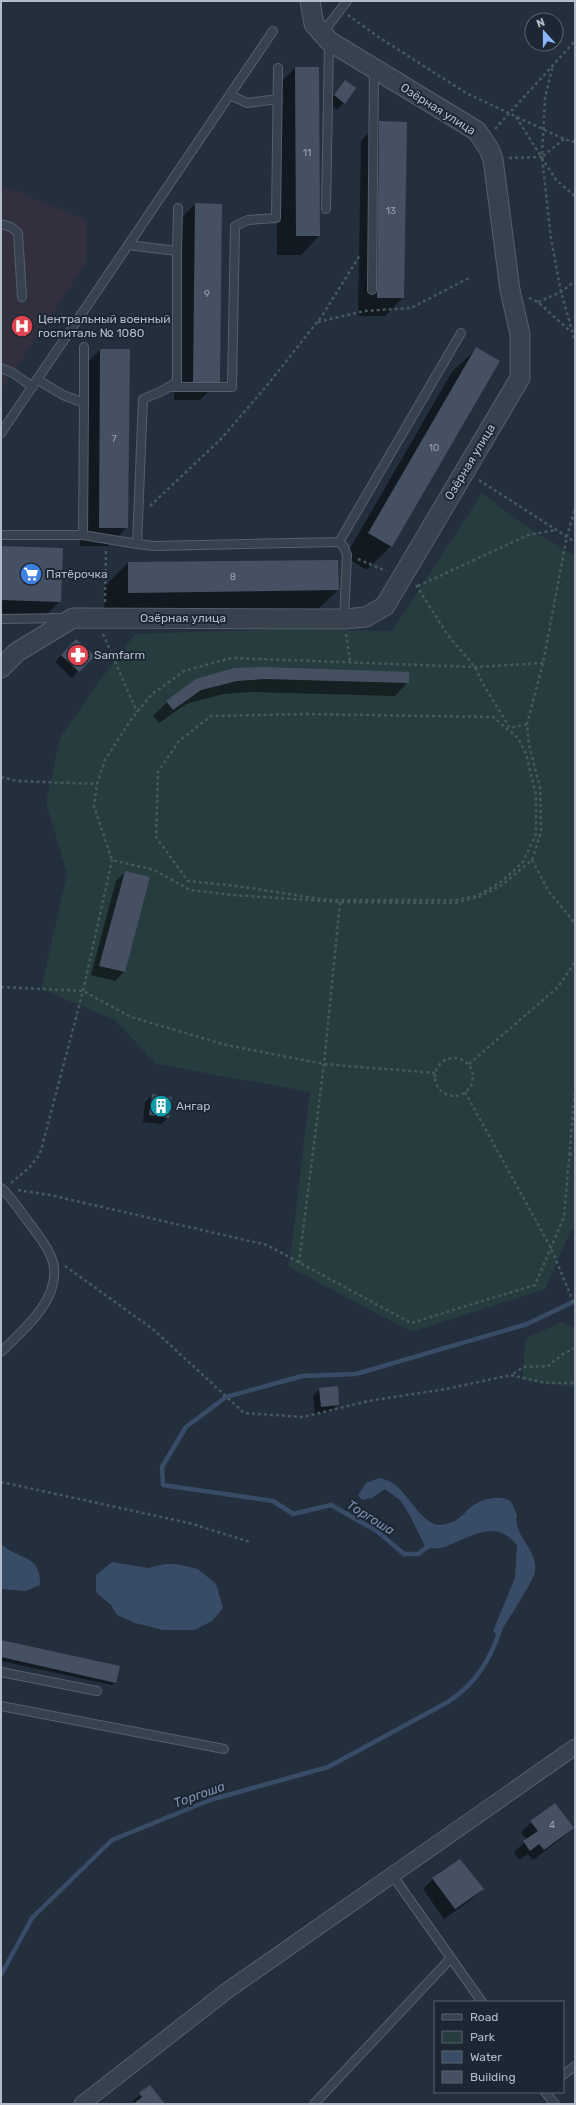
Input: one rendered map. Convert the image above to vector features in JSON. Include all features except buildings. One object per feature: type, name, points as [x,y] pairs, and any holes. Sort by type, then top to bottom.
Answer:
[{"type":"street","name":"Озёрная улица","points":[[72,618],[344,619],[366,617],[385,606],[411,582],[465,471],[520,378],[520,334],[510,290],[493,159],[484,141],[477,131],[325,38],[314,24],[310,1]]},
{"type":"street","points":[[1,668],[17,652],[72,618]]},
{"type":"street","points":[[82,2104],[228,1990],[393,1876],[575,1747]]},
{"type":"lane","points":[[326,208],[325,38],[347,1]]},
{"type":"lane","points":[[1,433],[273,31]]},
{"type":"lane","points":[[168,388],[232,387],[235,226],[248,220],[276,218],[278,68]]},
{"type":"lane","points":[[372,290],[374,69]]},
{"type":"lane","points":[[230,95],[247,103],[278,99]]},
{"type":"lane","points":[[137,544],[143,399],[168,388],[176,382],[178,208]]},
{"type":"lane","points":[[1,224],[11,227],[18,233],[22,297]]},
{"type":"lane","points":[[128,245],[177,251]]},
{"type":"lane","points":[[339,542],[461,333]]},
{"type":"lane","points":[[83,534],[84,347]]},
{"type":"lane","points":[[1,368],[14,373],[33,387]]},
{"type":"lane","points":[[38,380],[63,395],[84,403]]},
{"type":"lane","points":[[1,535],[83,534],[137,544],[339,542],[344,547],[347,555],[344,619]]},
{"type":"lane","points":[[1,619],[72,618]]},
{"type":"lane","points":[[1,1352],[32,1322],[45,1302],[53,1282],[54,1266],[39,1236],[2,1189]]},
{"type":"lane","points":[[1,1672],[97,1691]]},
{"type":"lane","points":[[1,1705],[224,1749]]},
{"type":"lane","points":[[393,1876],[481,2001]]},
{"type":"lane","points":[[314,2104],[451,1958]]},
{"type":"lane","points":[[564,2074],[575,2066]]},
{"type":"lane","points":[[546,2093],[555,2104]]},
{"type":"path","points":[[341,10],[377,36],[466,93],[515,117],[564,139],[575,142]]},
{"type":"path","points":[[484,141],[575,42]]},
{"type":"path","points":[[553,65],[545,98],[542,157],[551,239],[561,292],[575,341]]},
{"type":"path","points":[[515,117],[556,180],[575,196]]},
{"type":"path","points":[[493,159],[542,157],[564,139]]},
{"type":"path","points":[[137,519],[221,439],[318,322],[372,237]]},
{"type":"path","points":[[318,322],[364,311],[411,308],[471,277]]},
{"type":"path","points":[[538,302],[561,292],[575,281]]},
{"type":"path","points":[[510,290],[538,302],[573,333]]},
{"type":"path","points":[[465,471],[575,542]]},
{"type":"path","points":[[112,860],[154,870],[190,890],[232,895],[340,902],[454,903],[479,897],[502,885],[532,860],[541,832],[540,787],[529,745],[527,724],[543,663],[567,536],[575,509]]},
{"type":"path","points":[[411,582],[528,535],[556,530]]},
{"type":"path","points":[[105,605],[106,539]]},
{"type":"path","points":[[347,555],[411,582],[447,634],[475,667],[483,684],[510,728],[527,724]]},
{"type":"path","points":[[344,619],[350,661]]},
{"type":"path","points":[[102,632],[137,712]]},
{"type":"path","points":[[2,1189],[29,1168],[40,1154],[83,991],[112,860],[94,806],[97,784],[105,760],[137,712],[152,694],[184,671],[231,658],[350,661],[475,667],[543,663]]},
{"type":"path","points":[[314,714],[493,717],[518,738],[526,754],[536,794],[536,834],[523,862],[501,882],[477,896],[455,900],[427,901],[328,900],[237,886],[188,881],[156,837],[158,772],[179,740],[211,716],[314,714]]},
{"type":"path","points":[[1,777],[17,781],[97,784]]},
{"type":"path","points":[[532,860],[549,892],[575,924]]},
{"type":"path","points":[[300,1263],[324,1064],[340,902]]},
{"type":"path","points":[[469,1064],[558,987],[575,962]]},
{"type":"path","points":[[1,987],[83,991],[131,1017],[226,1045],[324,1064],[435,1074]]},
{"type":"path","points":[[458,1058],[469,1064],[474,1076],[470,1088],[459,1095],[447,1094],[437,1086],[435,1074],[437,1067],[446,1059],[458,1058]]},
{"type":"path","points":[[23,1190],[268,1246],[411,1323],[535,1285],[564,1217],[568,1154],[575,1090]]},
{"type":"path","points":[[465,1092],[551,1248],[575,1306]]},
{"type":"path","points":[[568,1154],[575,1150]]},
{"type":"path","points":[[568,1154],[575,1155]]},
{"type":"path","points":[[49,1255],[154,1330],[244,1413],[303,1417],[368,1401],[446,1389],[511,1375],[524,1367],[548,1366],[562,1354],[575,1348]]},
{"type":"path","points":[[511,1375],[545,1383],[575,1383]]},
{"type":"path","points":[[1,1482],[189,1523],[250,1542]]},
{"type":"shaded area","name":"Центральный военный госпиталь № 1080","points":[[1,185],[87,220],[87,261],[1,391]]},
{"type":"green space","points":[[482,493],[523,524],[575,556],[575,1231],[571,1230],[545,1289],[412,1332],[289,1267],[310,1092],[156,1064],[115,1020],[41,989],[67,874],[46,803],[60,738],[98,683],[135,634],[287,629],[392,631]]},
{"type":"green space","points":[[562,1322],[575,1328],[575,1387],[522,1380],[526,1338]]},
{"type":"water","points":[[379,1478],[390,1481],[397,1486],[421,1514],[434,1524],[441,1525],[453,1522],[477,1503],[485,1500],[503,1498],[511,1502],[517,1515],[518,1529],[533,1557],[535,1572],[498,1636],[493,1631],[515,1578],[517,1545],[508,1536],[499,1532],[490,1531],[471,1536],[441,1548],[426,1548],[409,1514],[400,1500],[385,1489],[372,1498],[362,1500],[358,1495],[366,1483]]},
{"type":"water","points":[[1,1544],[33,1563],[37,1568],[40,1585],[25,1591],[1,1589]]},
{"type":"water","points":[[112,1562],[148,1568],[165,1564],[177,1564],[198,1569],[216,1584],[223,1608],[212,1621],[194,1630],[163,1630],[135,1623],[117,1615],[111,1605],[96,1592],[96,1575]]},
{"type":"waterway","name":"Торгоша","points":[[430,1545],[418,1554],[404,1554],[377,1531],[331,1505],[293,1514],[273,1501],[163,1485],[162,1467],[186,1427],[226,1397],[302,1376],[356,1374],[527,1324],[575,1301]]},
{"type":"waterway","name":"Торгоша","points":[[1,1975],[32,1918],[112,1840],[210,1800],[328,1767],[448,1702],[458,1695],[474,1679],[486,1662],[500,1630]]},
{"type":"place","name":"Центральный военный госпиталь № 1080","points":[[22,326]]},
{"type":"place","name":"Пятёрочка","points":[[31,574]]},
{"type":"place","name":"Samfarm","points":[[78,655]]},
{"type":"place","name":"Ангар","points":[[161,1106]]}]
